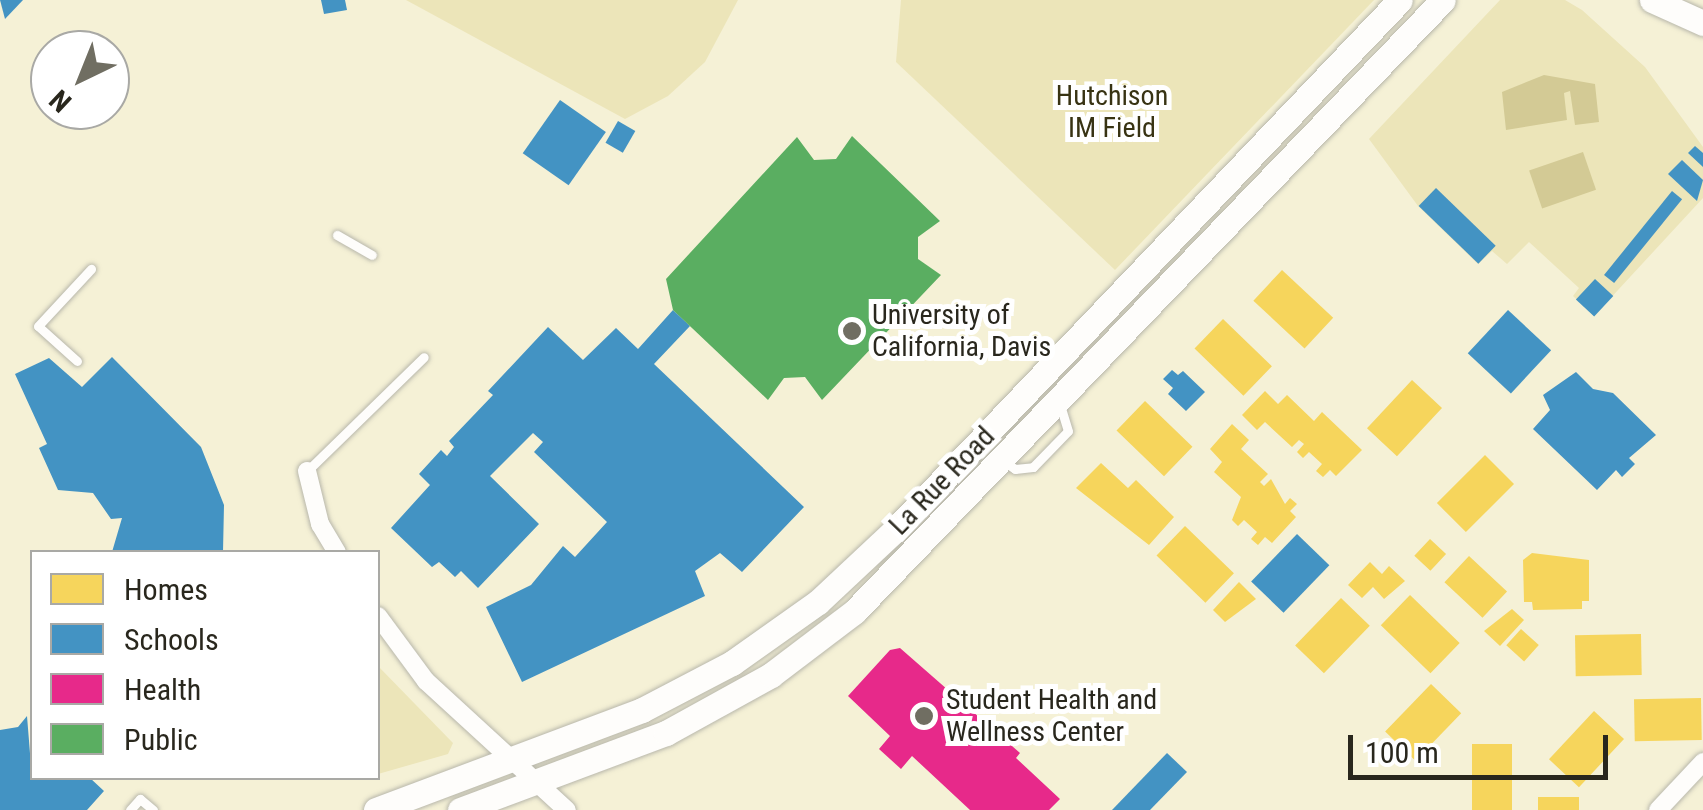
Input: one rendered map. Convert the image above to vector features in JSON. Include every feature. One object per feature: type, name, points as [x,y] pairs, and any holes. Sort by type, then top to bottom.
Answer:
[{"type":"main road","name":"La Rue Road","points":[[376,810],[642,710],[708,676],[789,624],[853,572],[1400,0]]},
{"type":"main road","name":"La Rue Road","points":[[460,810],[666,732],[770,675],[854,612],[1443,0]]},
{"type":"main road","points":[[1652,0],[1703,23]]},
{"type":"street","points":[[307,471],[320,524],[336,550]]},
{"type":"street","points":[[380,619],[416,671],[567,810]]},
{"type":"street","points":[[1658,810],[1703,762]]},
{"type":"lane","points":[[338,235],[372,255]]},
{"type":"lane","points":[[77,361],[38,326],[91,269]]},
{"type":"lane","points":[[307,471],[424,357]]},
{"type":"lane","points":[[130,810],[140,799],[153,810]]},
{"type":"shaded area","name":"University of California, Davis","points":[[0,0],[1703,0],[1703,810],[0,810]]},
{"type":"shaded area","points":[[1544,75],[1595,84],[1599,122],[1575,125],[1570,91],[1564,93],[1567,120],[1506,130],[1502,92]]},
{"type":"shaded area","points":[[1583,152],[1596,190],[1542,208],[1529,171]]},
{"type":"green space","points":[[406,0],[738,0],[705,62],[668,96],[625,119]]},
{"type":"green space","name":"Hutchison IM Field","points":[[901,0],[1374,0],[1115,270],[896,62]]},
{"type":"green space","points":[[1500,0],[1565,0],[1582,10],[1645,67],[1703,147],[1703,198],[1594,316],[1573,296],[1579,288],[1529,242],[1507,264],[1492,251],[1478,264],[1418,206],[1369,139]]},
{"type":"green space","points":[[380,668],[453,743],[448,754],[380,773]]},
{"type":"building: Homes","points":[[1282,270],[1333,318],[1305,348],[1253,301]]},
{"type":"building: Homes","points":[[1223,319],[1272,366],[1243,396],[1195,348]]},
{"type":"building: Homes","points":[[1412,380],[1442,408],[1397,456],[1367,428]]},
{"type":"building: Homes","points":[[1265,391],[1278,404],[1287,395],[1314,421],[1322,412],[1362,450],[1336,476],[1330,470],[1323,477],[1316,471],[1322,464],[1309,452],[1303,458],[1297,452],[1304,444],[1299,440],[1292,447],[1265,422],[1257,430],[1242,415]]},
{"type":"building: Homes","points":[[1145,401],[1192,447],[1164,476],[1117,430]]},
{"type":"building: Homes","points":[[1232,424],[1249,440],[1241,449],[1268,474],[1260,482],[1264,486],[1271,479],[1285,504],[1290,498],[1297,504],[1290,511],[1296,517],[1272,543],[1265,537],[1258,545],[1251,539],[1257,532],[1244,520],[1238,526],[1232,520],[1241,497],[1214,472],[1222,462],[1210,449]]},
{"type":"building: Homes","points":[[1485,455],[1514,484],[1466,532],[1437,503]]},
{"type":"building: Homes","points":[[1101,463],[1128,488],[1136,480],[1174,517],[1149,545],[1076,488]]},
{"type":"building: Homes","points":[[1185,526],[1234,573],[1205,603],[1157,555]]},
{"type":"building: Homes","points":[[1430,539],[1446,554],[1430,571],[1414,556]]},
{"type":"building: Homes","points":[[1532,553],[1589,560],[1589,601],[1582,601],[1582,609],[1533,610],[1532,602],[1524,602],[1523,560]]},
{"type":"building: Homes","points":[[1469,556],[1507,591],[1482,618],[1444,582]]},
{"type":"building: Homes","points":[[1370,562],[1382,574],[1389,566],[1405,581],[1384,599],[1373,587],[1362,598],[1348,585]]},
{"type":"building: Homes","points":[[1239,582],[1256,599],[1225,622],[1213,610]]},
{"type":"building: Homes","points":[[1410,595],[1460,643],[1430,673],[1381,625]]},
{"type":"building: Homes","points":[[1341,598],[1370,626],[1324,673],[1295,645]]},
{"type":"building: Homes","points":[[1512,609],[1524,620],[1500,646],[1484,631]]},
{"type":"building: Homes","points":[[1521,629],[1539,645],[1524,661],[1506,645]]},
{"type":"building: Homes","points":[[1641,634],[1642,675],[1576,676],[1575,635]]},
{"type":"building: Homes","points":[[1431,684],[1461,713],[1415,761],[1385,731]]},
{"type":"building: Homes","points":[[1701,698],[1702,740],[1635,741],[1634,699]]},
{"type":"building: Homes","points":[[1594,711],[1624,739],[1579,787],[1549,759]]},
{"type":"building: Homes","points":[[1472,744],[1512,744],[1512,810],[1472,810]]},
{"type":"building: Homes","points":[[1538,797],[1579,797],[1579,810],[1538,810]]},
{"type":"building: Schools","points":[[0,0],[23,0],[5,19]]},
{"type":"building: Schools","points":[[321,0],[345,0],[347,10],[324,14]]},
{"type":"building: Schools","points":[[560,100],[606,132],[569,185],[523,153]]},
{"type":"building: Schools","points":[[618,121],[635,131],[623,153],[606,143]]},
{"type":"building: Schools","points":[[1695,146],[1703,153],[1703,167],[1688,153]]},
{"type":"building: Schools","points":[[1682,160],[1703,180],[1697,201],[1668,174]]},
{"type":"building: Schools","points":[[1436,188],[1496,246],[1478,264],[1419,206]]},
{"type":"building: Schools","points":[[1672,191],[1682,199],[1614,283],[1604,275]]},
{"type":"building: Schools","points":[[1595,279],[1613,296],[1594,317],[1576,299]]},
{"type":"building: Schools","points":[[673,310],[690,326],[654,364],[804,507],[742,572],[720,553],[695,571],[705,596],[522,682],[486,607],[531,585],[563,546],[575,557],[607,522],[534,452],[543,442],[533,433],[490,476],[539,524],[478,588],[461,571],[455,577],[439,562],[432,567],[391,528],[430,485],[419,474],[441,450],[447,456],[454,447],[449,441],[493,395],[488,391],[548,327],[583,360],[616,328],[638,349]]},
{"type":"building: Schools","points":[[1508,310],[1551,350],[1511,393],[1468,353]]},
{"type":"building: Schools","points":[[112,357],[201,447],[224,505],[223,550],[113,550],[122,518],[111,519],[93,493],[58,490],[39,448],[47,444],[15,374],[49,358],[82,387]]},
{"type":"building: Schools","points":[[1172,370],[1178,375],[1183,371],[1205,392],[1186,411],[1168,394],[1173,388],[1163,379]]},
{"type":"building: Schools","points":[[1576,372],[1593,389],[1613,393],[1656,435],[1629,458],[1635,464],[1622,477],[1616,470],[1597,490],[1533,429],[1550,410],[1543,395]]},
{"type":"building: Schools","points":[[1297,534],[1329,565],[1284,613],[1251,581]]},
{"type":"building: Schools","points":[[27,716],[30,780],[92,780],[104,791],[87,810],[0,810],[0,730],[18,727]]},
{"type":"building: Schools","points":[[1167,753],[1187,772],[1150,810],[1112,810]]},
{"type":"building: Health","name":"Student Health and Wellness Center","points":[[900,648],[1020,753],[1016,758],[1060,799],[1049,810],[970,810],[912,756],[901,769],[879,749],[890,736],[848,696],[890,650]]},
{"type":"building: Public","points":[[852,136],[940,221],[918,237],[918,259],[941,275],[822,400],[805,377],[784,378],[768,400],[673,310],[666,279],[797,137],[814,160],[836,159]]},
{"type":"place","name":"University of California, Davis","points":[[852,331]]},
{"type":"place","name":"Student Health and Wellness Center","points":[[924,716]]}]
